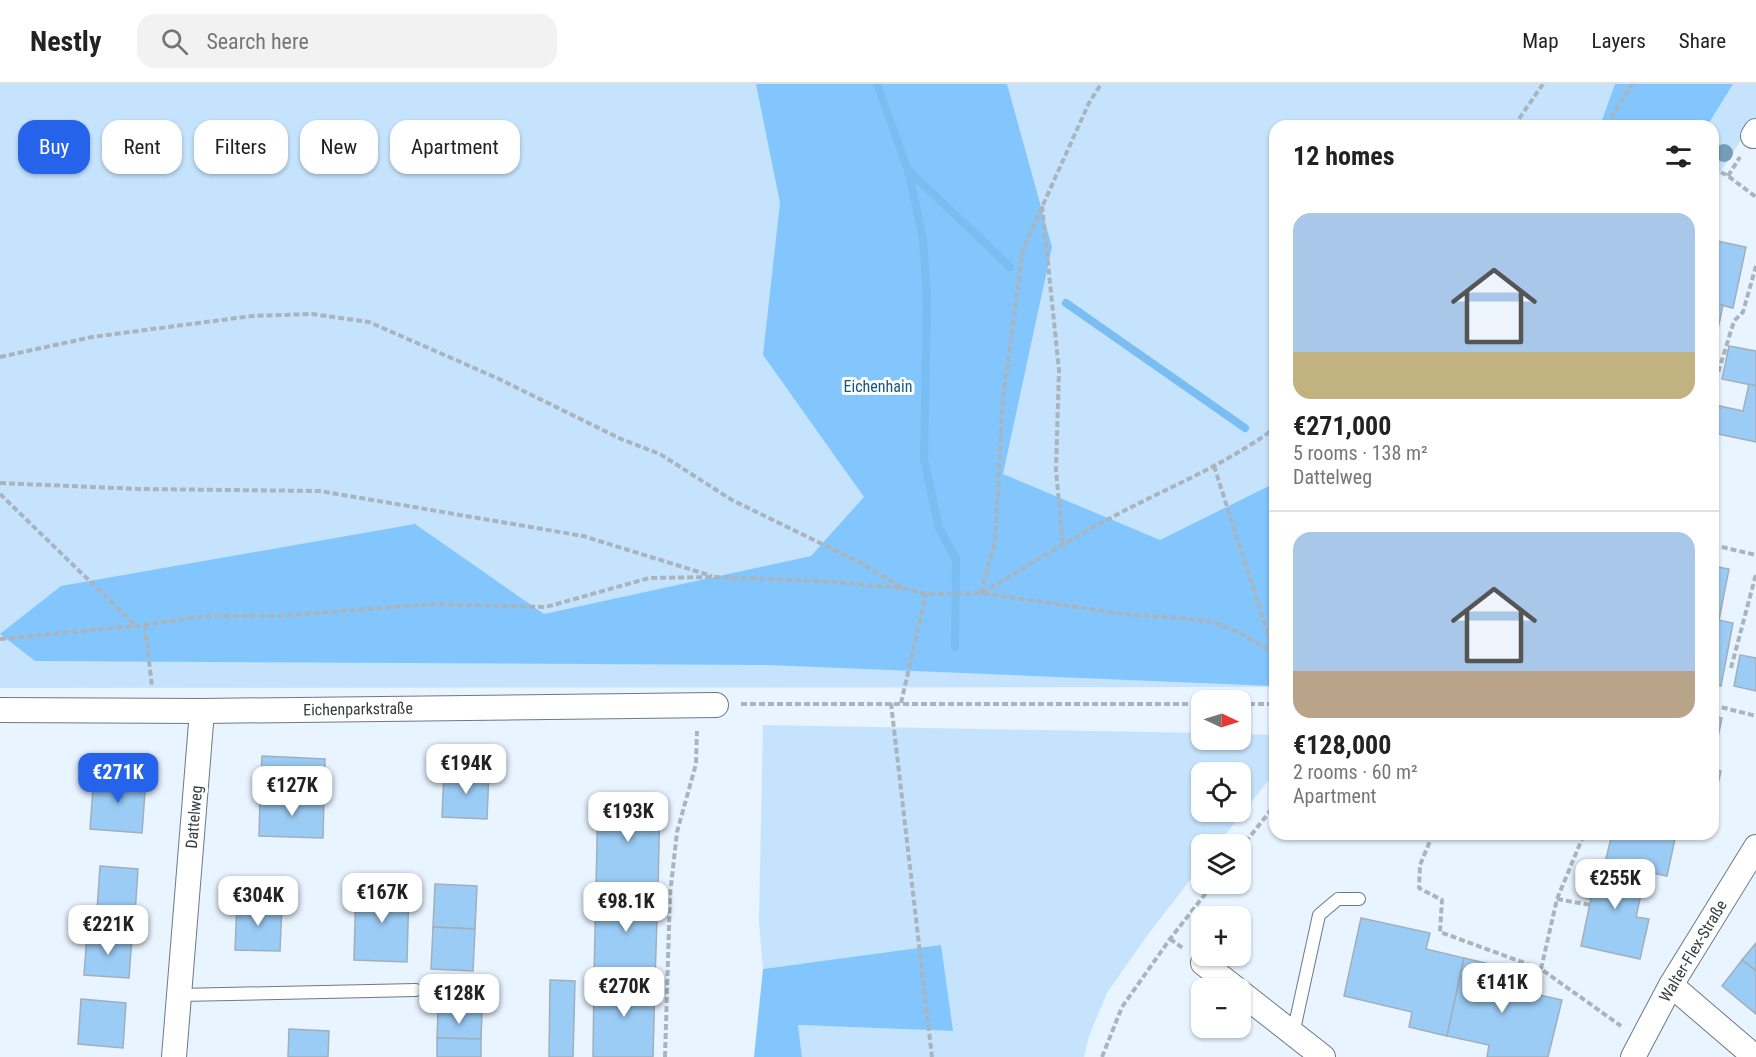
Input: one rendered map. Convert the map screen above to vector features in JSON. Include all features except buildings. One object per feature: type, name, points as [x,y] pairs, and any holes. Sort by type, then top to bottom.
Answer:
[{"type":"street","name":"Eichenparkstraße","points":[[0,710],[202,711],[706,705]]},
{"type":"street","name":"Dattelweg","points":[[174,1057],[202,711]]},
{"type":"street","name":"Walter-Flex-Straße","points":[[1638,1049],[1671,985],[1756,847]]},
{"type":"street","points":[[1207,966],[1222,978]]},
{"type":"street","points":[[1671,985],[1755,1057]]},
{"type":"street","points":[[1251,1001],[1323,1057]]},
{"type":"lane","points":[[1293,1034],[1319,915],[1338,899],[1359,899]]},
{"type":"lane","points":[[179,995],[416,990]]},
{"type":"path","points":[[981,593],[995,542],[1003,398],[1023,249],[1089,103],[1101,84]]},
{"type":"path","points":[[1518,120],[1543,84]]},
{"type":"path","points":[[1610,120],[1632,84]]},
{"type":"path","points":[[1719,171],[1756,197]]},
{"type":"path","points":[[1042,205],[1059,370],[1056,470],[1063,546]]},
{"type":"path","points":[[1719,370],[1734,321],[1743,312],[1756,266]]},
{"type":"path","points":[[0,357],[92,337],[252,316],[312,314],[369,322],[497,378],[621,439],[660,454],[732,500],[859,562],[902,588]]},
{"type":"path","points":[[981,593],[1116,515],[1252,445],[1269,432]]},
{"type":"path","points":[[1214,466],[1269,638]]},
{"type":"path","points":[[0,483],[139,489],[320,491],[583,536],[716,577]]},
{"type":"path","points":[[0,494],[135,626]]},
{"type":"path","points":[[1719,546],[1756,555]]},
{"type":"path","points":[[1731,668],[1756,574]]},
{"type":"path","points":[[0,639],[145,625],[203,616],[280,616],[433,604],[546,607],[649,578],[716,577],[818,581],[902,588],[926,594],[981,593],[1130,615],[1212,622],[1238,632],[1269,651]]},
{"type":"path","points":[[901,703],[926,594]]},
{"type":"path","points":[[145,625],[154,711]]},
{"type":"path","points":[[891,703],[932,1057]]},
{"type":"path","points":[[665,1057],[670,895],[677,832],[696,764],[706,705],[1191,704]]},
{"type":"path","points":[[1251,704],[1269,704]]},
{"type":"path","points":[[1719,707],[1756,716]]},
{"type":"path","points":[[1251,835],[1269,813]]},
{"type":"path","points":[[1430,840],[1420,865],[1419,888],[1442,900],[1440,932],[1541,969],[1638,1049]]},
{"type":"path","points":[[1541,969],[1557,899],[1582,840]]},
{"type":"path","points":[[1102,1057],[1122,1007],[1205,894]]},
{"type":"path","points":[[1557,899],[1590,905]]},
{"type":"green space","name":"Eichenhain","points":[[0,84],[1756,84],[1756,117],[1719,174],[1719,120],[1269,120],[1269,687],[0,688]]},
{"type":"green space","points":[[756,84],[1007,84],[1052,247],[1003,474],[1160,540],[1269,486],[1269,686],[768,665],[35,661],[0,634],[61,586],[415,524],[544,614],[811,556],[864,497],[763,355],[780,203]]},
{"type":"green space","points":[[1615,84],[1733,84],[1711,120],[1602,120]]},
{"type":"green space","points":[[763,725],[1191,733],[1191,750],[1251,750],[1251,734],[1269,735],[1269,780],[1251,802],[1251,762],[1191,762],[1191,822],[1235,822],[1226,834],[1191,834],[1191,879],[1107,993],[1089,1036],[1084,1057],[802,1057],[798,1025],[952,1031],[941,946],[763,969],[759,921]]},
{"type":"green space","points":[[941,945],[953,1031],[798,1025],[802,1057],[754,1057],[763,969]]},
{"type":"waterway","points":[[877,84],[908,170],[923,238],[927,299],[924,459],[939,528],[956,559],[955,647]]},
{"type":"waterway","points":[[908,170],[1010,267]]},
{"type":"waterway","points":[[1066,303],[1245,428]]}]
